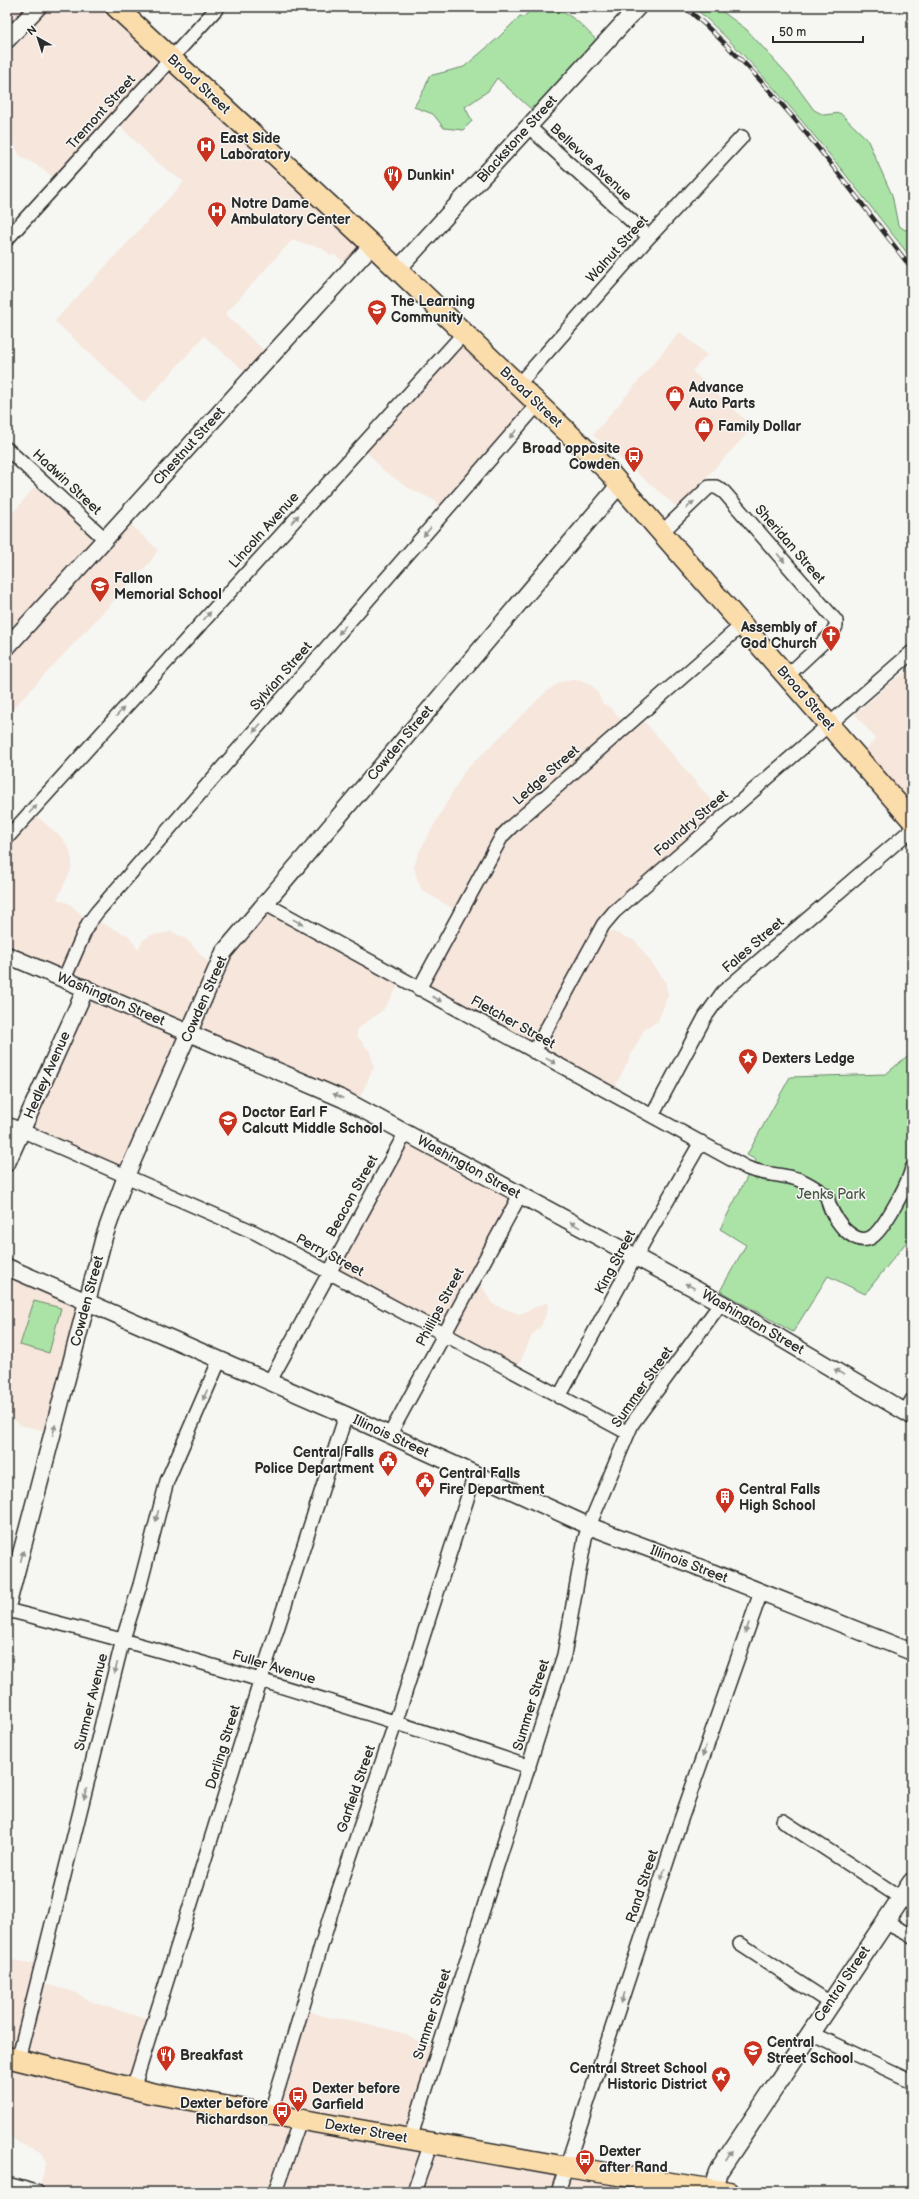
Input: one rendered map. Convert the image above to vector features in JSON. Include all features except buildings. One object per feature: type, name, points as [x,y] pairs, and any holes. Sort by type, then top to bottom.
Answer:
[{"type":"main road","name":"Broad Street","points":[[116,7],[372,245],[620,484],[912,820]]},
{"type":"main road","name":"Central Street","points":[[708,2190],[718,2172],[810,2033],[912,1882]]},
{"type":"main road","name":"Dexter Street","points":[[12,2059],[133,2089],[270,2115],[708,2190]]},
{"type":"street","points":[[7,40],[38,7]]},
{"type":"street","name":"Tremont Street","points":[[7,239],[218,7]]},
{"type":"street","name":"Blackstone Street","points":[[397,270],[638,7]]},
{"type":"street","name":"Bellevue Avenue","points":[[528,126],[649,237]]},
{"type":"street","name":"Walnut Street","points":[[518,385],[649,237],[742,137]]},
{"type":"street","name":"Chestnut Street","points":[[7,647],[372,245]]},
{"type":"street","name":"Lincoln Avenue","points":[[7,838],[464,333]]},
{"type":"street","name":"Sylvian Street","points":[[64,979],[88,924],[97,912],[538,404]]},
{"type":"street","name":"Hadwin Street","points":[[7,449],[105,539]]},
{"type":"street","name":"Cowden Street","points":[[7,1609],[104,1237],[126,1176],[224,952],[620,484]]},
{"type":"street","name":"Sheridan Street","points":[[662,532],[709,487],[716,487],[724,492],[836,621],[836,626],[832,634],[787,676]]},
{"type":"street","name":"Ledge Street","points":[[419,989],[502,836],[742,625]]},
{"type":"street","name":"Foundry Street","points":[[534,1052],[608,918],[912,652]]},
{"type":"street","name":"Fales Street","points":[[652,1116],[705,1017],[723,992],[912,829]]},
{"type":"street","name":"Fletcher Street","points":[[264,903],[747,1168],[758,1172],[788,1177],[810,1185],[827,1196],[832,1214],[848,1233],[864,1240],[870,1238],[878,1231],[904,1190],[912,1168]]},
{"type":"street","name":"Washington Street","points":[[7,955],[343,1099],[721,1303],[910,1409]]},
{"type":"street","name":"Hedley Avenue","points":[[7,1163],[86,988]]},
{"type":"street","name":"Perry Street","points":[[7,1124],[256,1233],[628,1433]]},
{"type":"street","name":"Beacon Street","points":[[270,1381],[406,1132]]},
{"type":"street","name":"King Street","points":[[559,1397],[635,1257],[701,1142]]},
{"type":"street","name":"Phillips Street","points":[[389,1436],[520,1195]]},
{"type":"street","name":"Illinois Street","points":[[7,1267],[270,1381],[589,1526],[912,1652]]},
{"type":"street","name":"Summer Street","points":[[410,2139],[529,1767],[567,1642],[585,1538],[589,1526],[632,1424],[721,1303]]},
{"type":"street","name":"Sumner Avenue","points":[[12,2059],[123,1639],[140,1585],[167,1481],[220,1359]]},
{"type":"street","name":"Darling Street","points":[[133,2089],[260,1678],[346,1415]]},
{"type":"street","name":"Garfield Street","points":[[270,2115],[332,1910],[396,1721],[475,1474]]},
{"type":"street","name":"Rand Street","points":[[558,2192],[679,1825],[761,1592]]},
{"type":"street","name":"Fuller Avenue","points":[[7,1609],[123,1639],[260,1678],[396,1721],[529,1767]]},
{"type":"street","points":[[783,1821],[901,1898]]},
{"type":"street","points":[[884,1922],[912,1936]]},
{"type":"street","points":[[740,1944],[830,2003]]},
{"type":"street","points":[[810,2033],[912,2081]]},
{"type":"street","points":[[275,2192],[300,2120]]},
{"type":"street","points":[[414,2192],[431,2143]]},
{"type":"street","points":[[7,2184],[36,2192]]},
{"type":"shaded area","points":[[7,7],[117,7],[373,248],[352,269],[335,255],[330,255],[322,248],[292,240],[225,314],[272,358],[254,379],[204,336],[144,403],[55,321],[184,182],[154,160],[119,125],[63,186],[42,168],[20,156],[10,136],[7,136]]},
{"type":"shaded area","points":[[680,332],[707,355],[692,371],[753,427],[678,508],[593,435]]},
{"type":"shaded area","points":[[467,339],[539,407],[440,523],[436,501],[407,487],[383,470],[365,450]]},
{"type":"shaded area","points":[[39,482],[105,540],[128,522],[158,550],[150,562],[7,715],[7,520]]},
{"type":"shaded area","points":[[912,668],[912,805],[865,750],[876,739],[855,714],[894,680]]},
{"type":"shaded area","points":[[572,680],[582,681],[595,688],[603,704],[610,707],[629,729],[643,720],[727,819],[608,925],[608,930],[635,941],[665,981],[668,995],[658,1021],[644,1030],[612,1092],[422,989],[459,912],[423,891],[418,882],[414,867],[419,852],[464,772],[547,691],[560,682]]},
{"type":"shaded area","points":[[33,813],[62,838],[69,849],[72,860],[71,870],[57,899],[70,904],[90,923],[97,921],[129,936],[138,950],[143,940],[151,935],[172,932],[186,939],[206,960],[219,967],[264,910],[401,981],[383,1010],[357,1029],[357,1036],[370,1052],[374,1067],[356,1105],[193,1033],[131,1171],[26,1136],[90,991],[7,954],[7,840]]},
{"type":"shaded area","points":[[409,1136],[523,1197],[479,1281],[492,1304],[519,1314],[548,1302],[547,1311],[541,1326],[532,1335],[516,1371],[333,1275]]},
{"type":"shaded area","points":[[7,1271],[89,1307],[51,1432],[20,1425],[7,1414]]},
{"type":"shaded area","points":[[7,1957],[12,1960],[44,1965],[41,1983],[74,1992],[92,2002],[155,2022],[136,2087],[274,2118],[309,2011],[326,2017],[356,2021],[406,2034],[419,2042],[440,2049],[413,2141],[693,2192],[38,2192],[47,2161],[39,2151],[19,2143],[7,2133]]},
{"type":"green space","points":[[533,7],[556,10],[573,18],[581,24],[604,48],[546,113],[533,106],[531,109],[497,78],[488,91],[465,107],[472,121],[463,130],[444,128],[433,114],[414,107],[425,88],[429,76],[464,67],[498,38],[520,16],[524,17]]},
{"type":"green space","points":[[694,7],[716,7],[746,29],[789,76],[814,110],[824,115],[840,113],[867,139],[892,195],[898,225],[905,230],[912,229],[912,259],[808,128],[754,66]]},
{"type":"green space","name":"Jenks Park","points":[[912,1052],[912,1235],[865,1294],[828,1276],[793,1332],[720,1291],[746,1245],[720,1229],[756,1160],[747,1155],[790,1077],[886,1074]]},
{"type":"green space","points":[[34,1301],[61,1308],[49,1353],[20,1345]]},
{"type":"railway","points":[[685,7],[717,36],[777,99],[805,132],[912,269]]},
{"type":"place","name":"East Side Laboratory","points":[[206,163]]},
{"type":"place","name":"Dunkin'","points":[[393,192]]},
{"type":"place","name":"Notre Dame Ambulatory Center","points":[[217,228]]},
{"type":"place","name":"The Learning Community","points":[[377,326]]},
{"type":"place","name":"Advance Auto Parts","points":[[675,412]]},
{"type":"place","name":"Family Dollar","points":[[704,443]]},
{"type":"place","name":"Broad opposite Cowden","points":[[634,473]]},
{"type":"place","name":"Fallon Memorial School","points":[[100,603]]},
{"type":"place","name":"Assembly of God Church","points":[[831,652]]},
{"type":"place","name":"Dexters Ledge","points":[[748,1075]]},
{"type":"place","name":"Doctor Earl F Calcutt Middle School","points":[[228,1137]]},
{"type":"place","name":"Central Falls Police Department","points":[[388,1477]]},
{"type":"place","name":"Central Falls Fire Department","points":[[425,1498]]},
{"type":"place","name":"Central Falls High School","points":[[725,1514]]},
{"type":"place","name":"Central Street School","points":[[753,2067]]},
{"type":"place","name":"Breakfast","points":[[166,2072]]},
{"type":"place","name":"Central Street School Historic District","points":[[721,2093]]},
{"type":"place","name":"Dexter before Garfield","points":[[298,2113]]},
{"type":"place","name":"Dexter before Richardson","points":[[282,2128]]},
{"type":"place","name":"Dexter after Rand","points":[[585,2176]]}]
